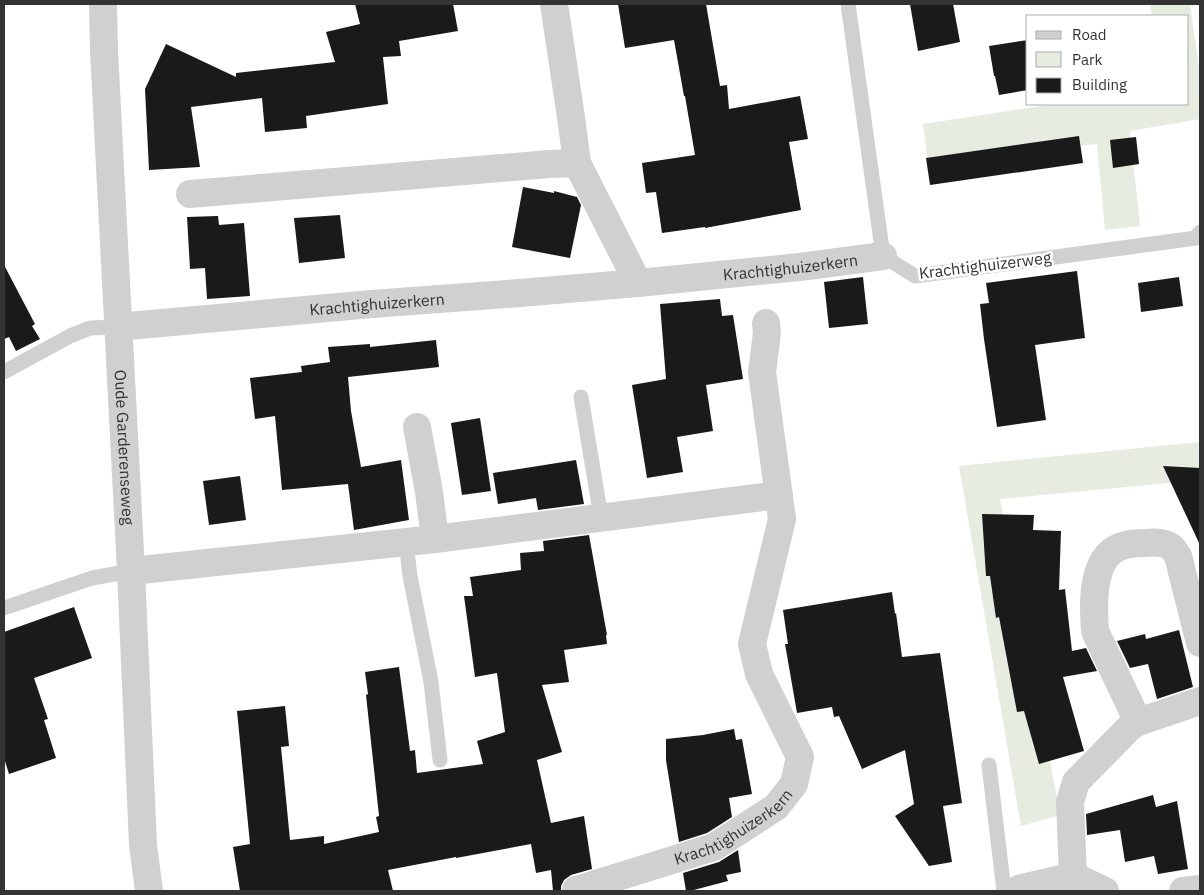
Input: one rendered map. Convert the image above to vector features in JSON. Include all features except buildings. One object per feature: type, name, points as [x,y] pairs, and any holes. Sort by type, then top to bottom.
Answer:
[{"type":"street","name":"Oude Garderenseweg","points":[[103,4],[143,845],[149,891]]},
{"type":"street","points":[[554,4],[577,164],[638,283]]},
{"type":"street","points":[[190,194],[539,165],[577,164]]},
{"type":"street","name":"Krachtighuizerkern","points":[[117,327],[372,304],[520,294],[800,267],[883,256]]},
{"type":"street","name":"Krachtighuizerkern","points":[[572,891],[714,847],[776,807],[794,784],[800,757],[758,674],[752,644],[782,519],[762,372],[767,333],[766,323]]},
{"type":"street","points":[[417,427],[429,492],[435,539]]},
{"type":"street","points":[[131,571],[435,539],[779,494]]},
{"type":"street","points":[[1138,722],[1094,630],[1093,614],[1096,578],[1101,566],[1110,554],[1119,547],[1133,544],[1155,542],[1171,547],[1178,556],[1200,643]]},
{"type":"street","points":[[1073,876],[1070,802],[1076,782],[1130,727],[1138,722],[1200,701]]},
{"type":"street","points":[[1016,891],[1073,876],[1105,891]]},
{"type":"street","points":[[1183,891],[1200,889]]},
{"type":"lane","points":[[848,4],[883,256]]},
{"type":"lane","name":"Krachtighuizerweg","points":[[883,256],[915,276],[1199,237]]},
{"type":"lane","points":[[4,372],[76,333],[90,328],[117,327]]},
{"type":"lane","points":[[581,397],[601,518]]},
{"type":"lane","points":[[406,542],[410,576],[431,682],[440,760]]},
{"type":"lane","points":[[4,608],[92,578],[131,571]]},
{"type":"lane","points":[[989,765],[1004,891]]},
{"type":"green space","points":[[1150,4],[1190,4],[1200,75],[1200,119],[1130,131],[1140,226],[1105,230],[1097,144],[928,164],[923,124],[1047,105],[1189,105],[1189,15],[1152,15]]},
{"type":"green space","points":[[1200,442],[1200,480],[1000,499],[1058,803],[1057,816],[1021,826],[959,466]]}]
